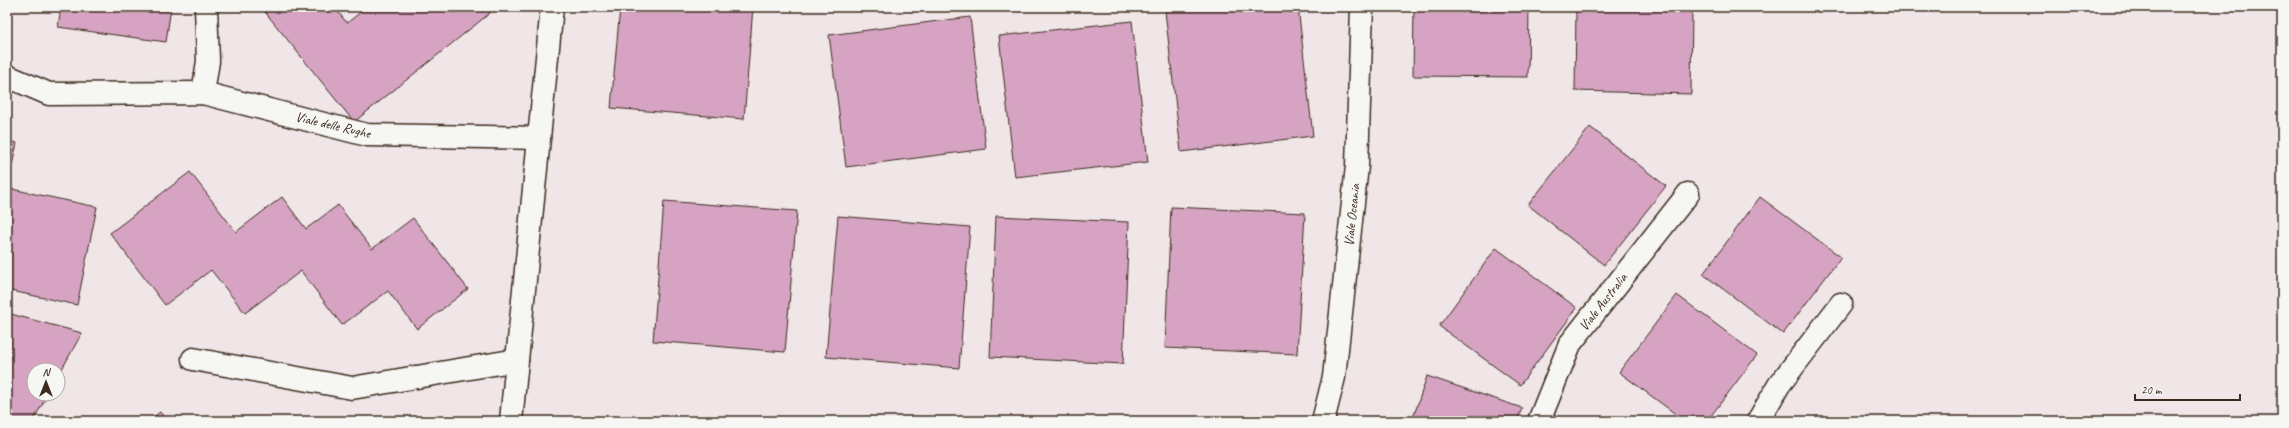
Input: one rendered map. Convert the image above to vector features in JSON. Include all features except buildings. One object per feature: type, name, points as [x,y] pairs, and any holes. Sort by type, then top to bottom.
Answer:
[{"type":"street","points":[[203,93],[208,60],[206,7]]},
{"type":"street","points":[[511,421],[552,7]]},
{"type":"street","name":"Viale Oceania","points":[[1323,421],[1334,377],[1357,166],[1362,7]]},
{"type":"street","name":"Viale delle Rughe","points":[[7,76],[49,94],[203,93],[367,135],[539,138]]},
{"type":"street","name":"Viale Australia","points":[[1539,421],[1570,344],[1688,194]]},
{"type":"street","points":[[1758,421],[1780,385],[1841,304]]},
{"type":"street","points":[[193,359],[352,388],[517,360]]}]
